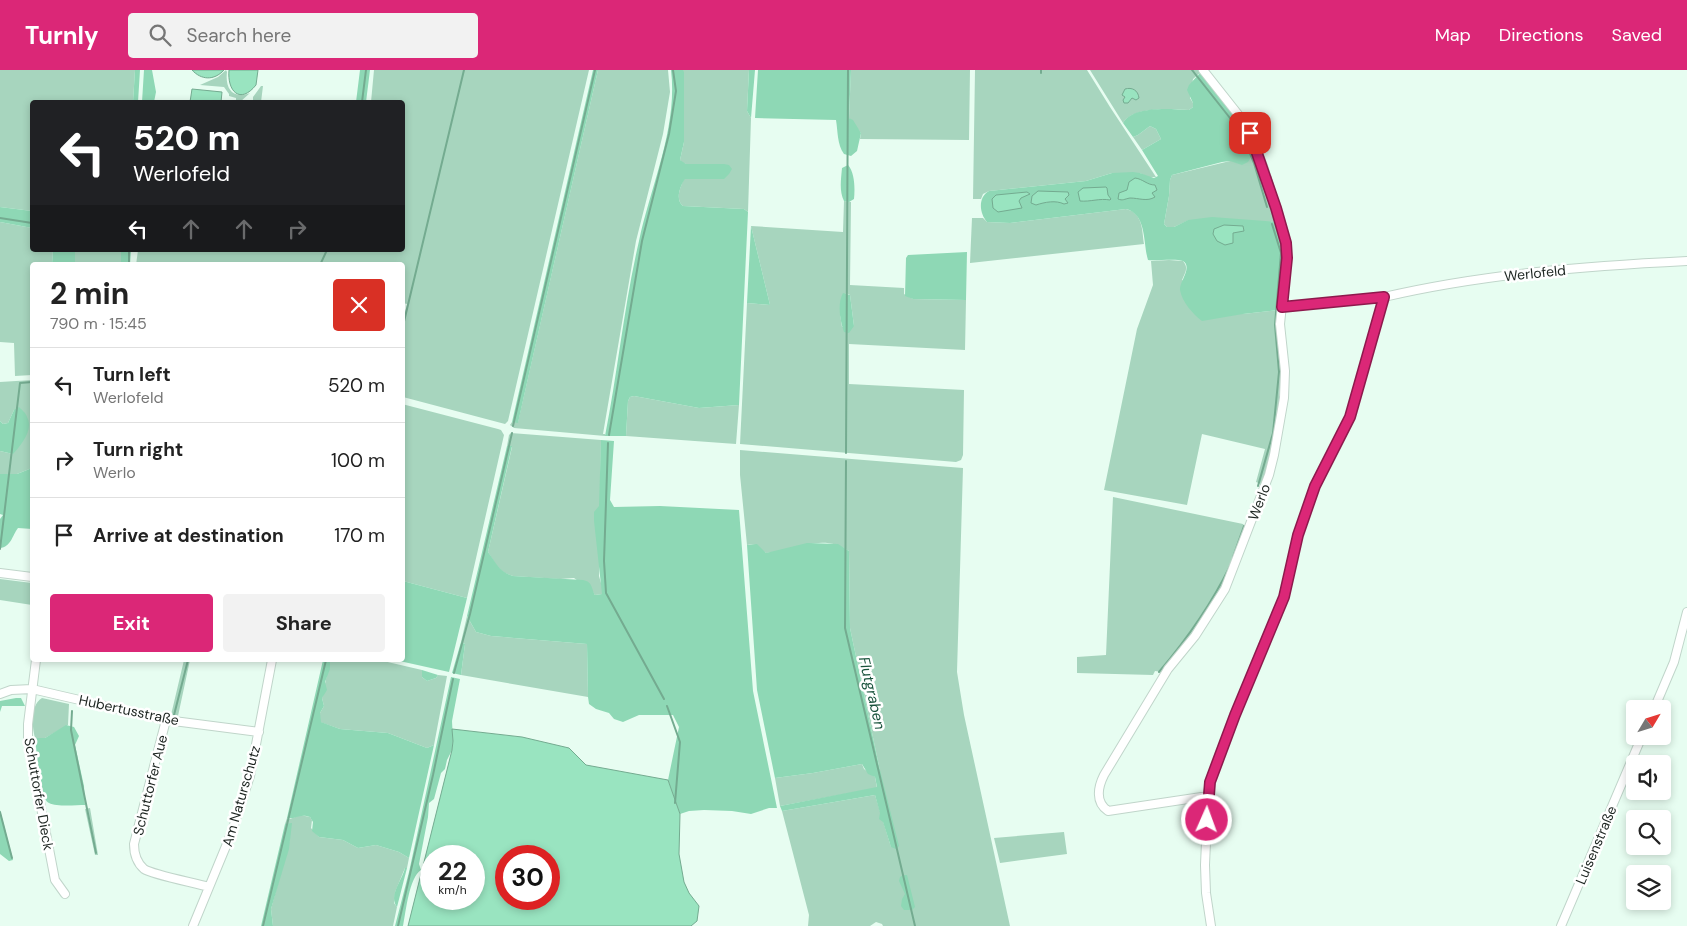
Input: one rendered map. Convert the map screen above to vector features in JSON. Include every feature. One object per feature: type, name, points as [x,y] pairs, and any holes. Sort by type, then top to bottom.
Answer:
[{"type":"street","name":"Werlo","points":[[1203,70],[1244,122],[1254,141],[1281,225],[1287,251],[1280,324],[1285,371],[1284,398],[1273,462],[1245,542],[1225,590],[1195,636],[1168,669],[1104,775],[1098,789],[1103,807],[1108,811],[1208,796]]},
{"type":"street","name":"Werlofeld","points":[[1282,307],[1384,297],[1411,290],[1504,276],[1588,267],[1687,261]]},
{"type":"street","points":[[1211,926],[1206,893],[1210,782],[1235,715],[1284,597],[1298,535],[1315,486],[1350,417],[1384,297]]},
{"type":"street","points":[[0,573],[30,577]]},
{"type":"street","points":[[1658,700],[1674,662],[1687,612]]},
{"type":"street","name":"Schuttorfer Dieck","points":[[36,662],[28,724],[30,748],[55,880],[65,894]]},
{"type":"street","name":"Am Naturschutz","points":[[193,926],[220,863],[242,803],[250,776],[272,662]]},
{"type":"street","name":"Hubertusstraße","points":[[0,694],[11,690],[32,689],[166,720],[259,732]]},
{"type":"street","name":"Schuttorfer Aue","points":[[166,720],[134,844],[134,852],[138,862],[149,872],[209,887]]},
{"type":"street","name":"Luisenstraße","points":[[1561,926],[1638,745]]},
{"type":"shaded area","points":[[0,70],[135,70],[133,100],[30,100],[30,211],[0,207]]},
{"type":"shaded area","points":[[135,70],[140,70],[138,100],[133,100]]},
{"type":"shaded area","points":[[144,70],[152,70],[156,92],[154,100],[142,100]]},
{"type":"shaded area","points":[[192,70],[224,70],[216,76],[208,78],[199,76]]},
{"type":"shaded area","points":[[226,70],[227,83],[234,94],[244,95],[250,93],[242,100],[236,100],[236,98],[229,96],[224,87],[200,85],[218,77]]},
{"type":"shaded area","points":[[229,70],[258,70],[256,85],[245,94],[240,95],[236,93],[230,84]]},
{"type":"shaded area","points":[[360,70],[370,70],[366,100],[356,100]]},
{"type":"shaded area","points":[[374,70],[589,70],[508,421],[505,424],[405,398],[405,312],[407,304],[405,304],[405,262],[136,262],[138,252],[405,252],[405,100],[371,100]]},
{"type":"shaded area","points":[[593,70],[598,70],[518,423],[512,422]]},
{"type":"shaded area","points":[[598,70],[668,70],[670,92],[663,134],[636,241],[603,434],[605,436],[514,428],[510,425],[512,422],[518,422]]},
{"type":"shaded area","points":[[671,70],[683,70],[684,72],[684,142],[680,160],[686,164],[724,164],[729,165],[732,169],[724,179],[685,179],[681,185],[679,200],[683,206],[744,209],[748,212],[739,405],[699,408],[634,396],[630,397],[628,401],[626,436],[605,436],[634,265],[671,113]]},
{"type":"shaded area","points":[[683,70],[749,70],[747,111],[751,118],[748,212],[744,209],[683,206],[679,200],[681,185],[685,178],[724,164],[686,164],[680,160],[684,142]]},
{"type":"shaded area","points":[[749,70],[755,70],[751,118],[747,111]]},
{"type":"shaded area","points":[[758,70],[851,70],[849,118],[853,120],[861,133],[857,151],[851,156],[844,154],[839,142],[836,120],[755,118]]},
{"type":"shaded area","points":[[851,70],[970,70],[969,140],[860,139],[861,133],[849,118]]},
{"type":"shaded area","points":[[975,70],[1087,70],[1156,177],[1147,177],[1140,173],[1112,173],[1086,181],[989,191],[983,194],[981,199],[973,199]]},
{"type":"shaded area","points":[[1090,70],[1200,70],[1201,72],[1193,79],[1190,98],[1193,107],[1189,110],[1163,109],[1144,111],[1128,118],[1123,123]]},
{"type":"shaded area","points":[[1201,72],[1246,131],[1255,150],[1248,162],[1242,165],[1230,161],[1222,162],[1172,175],[1164,224],[1167,227],[1174,227],[1188,220],[1212,217],[1277,222],[1284,251],[1278,310],[1202,321],[1188,307],[1181,294],[1180,287],[1186,271],[1186,264],[1183,261],[1176,260],[1148,260],[1141,223],[1133,212],[1126,209],[1010,223],[987,222],[984,218],[981,210],[981,201],[989,191],[1086,181],[1112,173],[1133,172],[1154,178],[1158,176],[1142,150],[1161,139],[1156,129],[1150,126],[1133,137],[1123,123],[1135,113],[1153,109],[1189,110],[1193,107],[1193,103],[1187,90]]},
{"type":"shaded area","points":[[263,86],[261,100],[253,100],[253,97]]},
{"type":"shaded area","points":[[1130,88],[1134,90],[1139,98],[1136,100],[1132,98],[1128,103],[1124,103],[1125,97],[1122,95],[1125,89]]},
{"type":"shaded area","points":[[192,89],[222,92],[221,100],[190,100]]},
{"type":"shaded area","points":[[1150,126],[1156,129],[1161,139],[1142,150],[1133,137]]},
{"type":"shaded area","points":[[1255,150],[1277,222],[1189,220],[1174,227],[1167,227],[1164,224],[1172,175],[1230,161]]},
{"type":"shaded area","points":[[848,165],[852,172],[854,186],[854,199],[849,202],[844,201],[841,193],[842,168]]},
{"type":"shaded area","points":[[1135,178],[1155,185],[1157,190],[1152,193],[1155,197],[1146,200],[1118,199],[1119,193],[1127,190],[1129,182]]},
{"type":"shaded area","points":[[1106,187],[1110,200],[1080,201],[1078,192],[1083,188]]},
{"type":"shaded area","points":[[1038,191],[1068,192],[1069,195],[1065,199],[1068,203],[1050,202],[1036,205],[1031,203],[1032,196]]},
{"type":"shaded area","points":[[1027,192],[1030,194],[1019,201],[1022,208],[998,212],[993,208],[992,199],[996,195]]},
{"type":"shaded area","points":[[844,201],[851,202],[850,285],[904,288],[904,294],[913,299],[966,300],[965,350],[849,344],[849,384],[964,390],[963,455],[961,460],[956,462],[740,444],[747,303],[770,305],[751,226],[843,232]],"holes":[[[846,293],[850,295],[854,326],[842,327],[840,314]]]},
{"type":"shaded area","points":[[0,207],[30,211],[30,228],[0,222]]},
{"type":"shaded area","points":[[1126,209],[1132,211],[1139,218],[1144,244],[970,263],[972,218],[983,218],[987,222],[1010,223]]},
{"type":"shaded area","points":[[0,222],[30,228],[30,252],[53,252],[52,262],[30,262],[30,375],[15,376],[14,343],[0,342]]},
{"type":"shaded area","points":[[1224,225],[1243,226],[1244,231],[1233,233],[1233,243],[1225,245],[1217,241],[1213,234],[1214,229]]},
{"type":"shaded area","points":[[751,226],[770,305],[747,303]]},
{"type":"shaded area","points":[[53,252],[75,252],[75,262],[52,262]]},
{"type":"shaded area","points":[[75,252],[121,252],[121,262],[75,262]]},
{"type":"shaded area","points":[[121,252],[131,252],[130,262],[121,262]]},
{"type":"shaded area","points":[[967,252],[966,300],[913,299],[905,296],[906,258],[908,255]]},
{"type":"shaded area","points":[[1151,261],[1183,261],[1185,264],[1186,270],[1182,280],[1243,314],[1278,310],[1282,371],[1279,396],[1281,396],[1273,451],[1263,485],[1256,482],[1265,449],[1202,434],[1187,505],[1104,490],[1137,329],[1153,285]]},
{"type":"shaded area","points":[[843,293],[850,295],[854,326],[849,333],[844,332],[840,318],[840,302]]},
{"type":"shaded area","points":[[30,380],[30,469],[17,474],[0,474],[0,451],[13,454],[14,410],[8,423],[3,424],[0,421],[0,382]]},
{"type":"shaded area","points":[[634,396],[699,408],[739,405],[736,444],[626,436],[628,401],[630,397]]},
{"type":"shaded area","points":[[405,405],[498,429],[504,435],[467,598],[405,582]]},
{"type":"shaded area","points":[[19,407],[26,414],[29,422],[26,437],[13,454],[0,451],[0,421],[3,424],[8,423],[14,410]]},
{"type":"shaded area","points":[[511,433],[601,440],[599,576],[603,590],[602,594],[595,595],[574,578],[513,576],[498,568],[488,552],[512,447],[507,446]]},
{"type":"shaded area","points":[[601,440],[614,441],[610,500],[614,507],[660,506],[739,510],[753,691],[777,808],[769,808],[751,814],[704,810],[680,814],[668,780],[679,727],[673,715],[639,715],[623,722],[614,719],[609,713],[596,709],[589,704],[587,644],[491,636],[476,632],[467,616],[507,446],[512,446],[488,552],[501,569],[513,576],[583,580],[590,584],[595,595],[602,594],[594,521],[594,512],[599,506]]},
{"type":"shaded area","points":[[740,450],[963,468],[957,672],[964,715],[1010,926],[883,926],[876,922],[870,926],[808,926],[809,915],[782,811],[875,795],[891,847],[879,766],[850,628],[849,551],[829,543],[818,543],[766,553],[756,545],[747,545],[740,475]]},
{"type":"shaded area","points":[[30,469],[30,529],[18,528],[7,546],[0,548],[0,519],[3,515],[0,514],[0,474],[17,474]]},
{"type":"shaded area","points":[[1113,497],[1243,524],[1246,528],[1231,571],[1216,598],[1199,624],[1162,672],[1155,671],[1153,675],[1077,673],[1077,657],[1106,655]]},
{"type":"shaded area","points":[[807,543],[838,544],[849,551],[850,628],[879,766],[899,846],[896,849],[891,847],[883,822],[879,819],[880,813],[875,795],[782,811],[780,806],[877,787],[875,777],[868,774],[862,764],[775,778],[757,690],[747,545],[757,544],[766,553]]},
{"type":"shaded area","points":[[0,579],[30,583],[30,605],[0,600]]},
{"type":"shaded area","points":[[405,582],[467,598],[449,672],[404,662]]},
{"type":"shaded area","points":[[467,616],[476,632],[491,636],[587,644],[588,697],[461,675],[465,644],[461,642]]},
{"type":"shaded area","points":[[461,642],[465,644],[461,675],[452,673]]},
{"type":"shaded area","points":[[184,662],[190,662],[178,716],[171,715]]},
{"type":"shaded area","points":[[323,662],[330,662],[330,669],[325,682],[327,690],[322,698],[324,706],[320,713],[321,722],[340,729],[388,733],[427,748],[434,745],[409,858],[399,852],[376,845],[358,848],[343,840],[319,837],[312,831],[313,822],[310,817],[287,818]]},
{"type":"shaded area","points":[[330,662],[388,662],[422,670],[422,677],[427,681],[436,678],[438,675],[447,676],[434,745],[427,748],[388,733],[340,729],[320,722],[320,713],[324,706],[322,698]]},
{"type":"shaded area","points":[[422,670],[438,675],[436,678],[427,681],[422,677]]},
{"type":"shaded area","points":[[451,677],[460,679],[452,721],[452,750],[445,769],[441,773],[434,799],[429,803],[423,845],[420,845],[420,871],[411,887],[403,926],[395,926],[409,872]]},
{"type":"shaded area","points":[[21,698],[25,706],[2,706],[0,712],[0,701]]},
{"type":"shaded area","points":[[42,698],[69,704],[68,725],[45,738],[35,738],[33,728],[34,711],[38,701]]},
{"type":"shaded area","points":[[66,725],[74,727],[79,736],[75,745],[84,786],[85,805],[52,804],[46,800],[43,793],[35,738],[45,738]]},
{"type":"shaded area","points":[[452,729],[522,737],[569,748],[586,765],[668,780],[680,814],[679,854],[684,882],[689,893],[699,906],[697,921],[691,926],[408,926],[420,878],[420,910],[485,910],[485,845],[428,845],[452,750]]},
{"type":"shaded area","points":[[862,764],[864,769],[875,777],[877,788],[780,806],[775,778]]},
{"type":"shaded area","points":[[90,808],[98,855],[95,855],[85,809]]},
{"type":"shaded area","points":[[0,810],[13,860],[9,861],[0,854]]},
{"type":"shaded area","points":[[300,815],[310,817],[312,820],[311,828],[319,837],[343,840],[358,848],[376,845],[399,852],[409,858],[407,868],[405,868],[395,892],[394,903],[397,907],[393,926],[273,926],[271,909],[290,839],[291,824],[285,824],[287,818],[290,819]]},
{"type":"shaded area","points":[[292,823],[289,849],[271,909],[273,926],[261,926],[285,824]]},
{"type":"shaded area","points":[[1064,832],[1067,854],[1000,863],[994,838]]},
{"type":"shaded area","points":[[405,868],[407,868],[397,907],[394,898],[396,888]]},
{"type":"shaded area","points":[[903,875],[907,875],[915,907],[912,910],[904,910],[901,906],[905,894],[899,881]]},
{"type":"waterway","points":[[362,100],[366,70]]},
{"type":"waterway","points":[[405,317],[464,70]]},
{"type":"waterway","points":[[513,426],[595,70]]},
{"type":"waterway","points":[[609,435],[642,241],[669,134],[676,91],[673,70]]},
{"type":"waterway","points":[[846,453],[848,70]]},
{"type":"waterway","points":[[1192,70],[1241,132],[1254,163],[1267,207]]},
{"type":"waterway","points":[[0,218],[30,223]]},
{"type":"waterway","points":[[1258,486],[1273,433],[1279,372],[1275,325],[1281,253],[1272,224]]},
{"type":"waterway","points":[[129,252],[129,262]]},
{"type":"waterway","points":[[321,262],[326,252]]},
{"type":"waterway","points":[[0,549],[20,383],[30,382]]},
{"type":"waterway","points":[[454,673],[470,614],[512,433]]},
{"type":"waterway","points":[[608,443],[604,561],[606,593],[664,699]]},
{"type":"waterway","name":"Flutgraben","points":[[846,461],[845,628],[915,926]]},
{"type":"waterway","points":[[1248,518],[1251,508]]},
{"type":"waterway","points":[[1233,557],[1244,526]]},
{"type":"waterway","points":[[1159,672],[1198,621],[1230,566]]},
{"type":"waterway","points":[[174,715],[187,662]]},
{"type":"waterway","points":[[263,926],[326,662]]},
{"type":"waterway","points":[[398,926],[453,679]]},
{"type":"waterway","points":[[667,706],[680,742],[675,803]]},
{"type":"waterway","points":[[72,711],[71,730],[96,853]]},
{"type":"waterway","points":[[0,812],[12,858]]},
{"type":"route","points":[[1207,820],[1210,782],[1235,715],[1284,597],[1298,535],[1315,486],[1350,417],[1384,297],[1282,307],[1287,258],[1286,243],[1258,151],[1250,133]]}]
